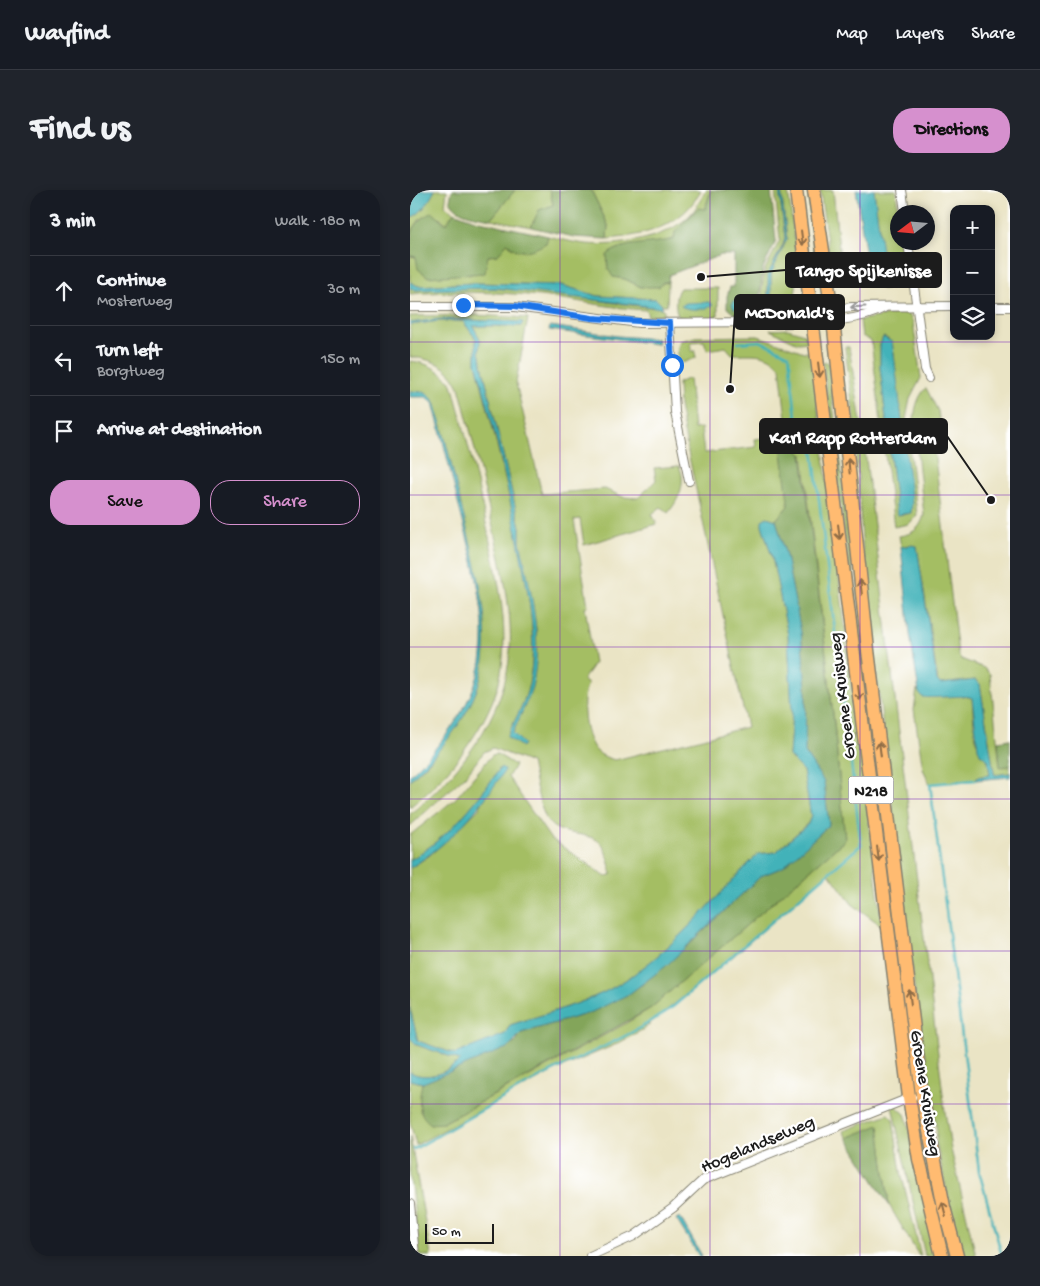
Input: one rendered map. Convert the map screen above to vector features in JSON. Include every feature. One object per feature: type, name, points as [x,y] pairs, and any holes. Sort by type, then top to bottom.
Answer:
[{"type":"main road","name":"Groene Kruisweg","points":[[796,190],[909,1098],[919,1159],[942,1256]]},
{"type":"main road","name":"Groene Kruisweg","points":[[814,190],[832,314],[868,650],[922,1095],[944,1207],[956,1256]]},
{"type":"street","points":[[902,190],[904,205]]},
{"type":"street","points":[[909,250],[925,369],[929,378]]},
{"type":"street","points":[[410,307],[515,306],[592,318],[670,323],[767,322],[777,324],[875,306],[884,308],[950,306]]},
{"type":"street","points":[[995,307],[1010,307]]},
{"type":"street","points":[[670,323],[675,412],[688,480]]},
{"type":"street","name":"Hogelandseweg","points":[[590,1256],[634,1236],[673,1208],[703,1180],[909,1098],[922,1095]]},
{"type":"street","points":[[410,1204],[415,1256]]},
{"type":"green space","points":[[435,190],[447,190],[445,206],[454,212],[447,224],[439,217],[420,219],[410,234],[410,218],[422,210]]},
{"type":"green space","points":[[452,190],[515,190],[491,219],[468,214],[457,209],[450,200]]},
{"type":"green space","points":[[515,190],[550,190],[553,205],[539,213],[531,227],[491,219]]},
{"type":"green space","points":[[550,190],[591,190],[608,225],[607,239],[574,237],[531,227],[539,210],[553,205]]},
{"type":"green space","points":[[591,190],[701,190],[684,212],[662,227],[649,232],[607,239],[608,225]]},
{"type":"green space","points":[[706,190],[711,190],[705,209],[681,226],[674,239],[662,243],[613,277],[625,279],[641,287],[668,282],[667,305],[662,305],[656,299],[598,296],[561,285],[474,283],[418,286],[410,282],[410,256],[416,257],[428,277],[457,273],[470,275],[488,256],[498,255],[507,242],[512,248],[546,243],[548,236],[572,242],[599,245],[627,243],[655,236],[679,224],[689,216],[697,207]]},
{"type":"green space","points":[[711,190],[771,190],[776,241],[763,268],[759,301],[735,301],[736,309],[743,306],[759,306],[759,308],[745,311],[742,316],[734,314],[727,308],[727,296],[730,287],[734,287],[734,255],[721,255],[669,275],[668,282],[663,282],[659,287],[641,287],[625,279],[613,277],[608,269],[607,255],[621,247],[674,239],[675,232],[698,208],[705,209]]},
{"type":"green space","points":[[775,190],[779,190],[785,237],[770,272],[768,301],[762,302],[765,269],[780,240]]},
{"type":"green space","points":[[781,190],[788,190],[795,249],[795,294],[788,308],[769,316],[762,305],[771,304],[771,274],[787,239]]},
{"type":"green space","points":[[808,190],[823,282],[817,283]]},
{"type":"green space","points":[[820,190],[833,190],[842,278],[832,278]]},
{"type":"green space","points":[[874,190],[896,190],[897,205],[890,205],[890,250],[903,250],[907,281],[904,286],[882,289],[863,278],[861,265],[868,269],[873,278],[884,274]]},
{"type":"green space","points":[[432,212],[446,224],[454,212],[475,220],[548,236],[546,243],[526,251],[512,248],[507,243],[498,255],[488,256],[485,273],[428,277],[418,269],[416,257],[410,256],[410,242],[416,225]]},
{"type":"green space","points":[[410,288],[416,290],[474,288],[531,291],[661,308],[664,310],[664,315],[648,316],[646,310],[524,295],[459,292],[410,294]]},
{"type":"green space","points":[[680,288],[718,288],[718,315],[698,320],[678,316],[676,302]]},
{"type":"green space","points":[[901,313],[909,315],[913,322],[921,378],[910,399],[906,419],[917,515],[909,524],[894,527],[871,341],[862,336],[860,320]],"holes":[[[883,337],[888,339],[894,354],[908,514],[897,515],[880,367],[880,345]]]},
{"type":"green space","points":[[474,315],[528,318],[516,383],[542,494],[605,489],[623,497],[638,498],[656,480],[654,468],[679,466],[681,472],[681,491],[672,508],[668,513],[661,507],[652,514],[657,524],[584,545],[580,519],[574,520],[588,606],[585,607],[594,663],[583,680],[588,684],[584,699],[584,716],[588,734],[594,748],[603,756],[615,760],[747,727],[688,452],[679,406],[678,383],[689,378],[694,429],[701,428],[704,453],[756,447],[755,439],[788,435],[780,367],[769,358],[758,354],[732,354],[726,347],[707,350],[704,341],[691,342],[691,351],[695,351],[696,358],[682,363],[678,352],[680,341],[695,337],[758,336],[804,352],[811,352],[882,926],[852,904],[829,873],[730,959],[642,1030],[617,1044],[556,1070],[416,1145],[410,1122],[410,1080],[422,1083],[420,1112],[443,1123],[625,1024],[651,1008],[845,840],[834,723],[803,454],[788,506],[776,520],[767,517],[762,525],[772,557],[788,635],[792,713],[789,756],[803,771],[811,816],[808,823],[776,852],[764,853],[753,859],[688,928],[652,960],[614,987],[577,1003],[510,1025],[505,1034],[460,1053],[455,1054],[418,1041],[410,1008],[410,868],[429,856],[479,809],[501,767],[460,819],[437,841],[410,860],[410,835],[455,799],[492,755],[497,754],[515,765],[508,777],[550,838],[606,877],[612,874],[604,848],[600,842],[594,838],[562,831],[549,823],[540,803],[531,763],[493,748],[484,752],[466,775],[410,826],[410,814],[446,781],[477,742],[489,721],[499,699],[506,675],[510,651],[510,620],[502,570],[459,387],[450,374],[439,365],[410,357],[410,325],[439,321],[463,321],[476,339],[476,363],[500,456],[529,599],[533,650],[532,667],[527,691],[508,736],[524,744],[513,733],[532,685],[536,651],[536,629],[520,541],[520,527],[479,352],[480,339],[473,326],[521,326],[466,319],[440,319],[410,323],[410,316]]},
{"type":"green space","points":[[788,329],[804,334],[809,342],[798,343],[770,330]]},
{"type":"green space","points":[[845,347],[849,347],[863,434],[945,1111],[951,1149],[976,1256],[961,1256],[936,1142],[937,1132],[926,1056],[921,1043],[864,570],[854,417]]},
{"type":"green space","points":[[410,361],[434,368],[452,384],[475,473],[499,587],[504,627],[504,647],[498,686],[484,720],[463,753],[437,782],[410,807],[410,780],[430,761],[475,693],[484,654],[484,625],[477,576],[442,426],[435,402],[426,393],[410,391]]},
{"type":"green space","points":[[828,362],[913,1076],[823,363]]},
{"type":"green space","points":[[926,388],[938,411],[942,440],[934,449],[958,654],[961,659],[984,668],[990,674],[1000,766],[1010,766],[1010,773],[995,775],[994,773],[980,684],[975,680],[940,684],[938,682],[917,546],[901,547],[899,536],[915,530],[924,515],[914,424],[920,396]]},
{"type":"green space","points":[[780,436],[802,454],[834,723],[845,840],[651,1008],[443,1123],[431,1124],[426,1120],[421,1111],[422,1083],[515,1043],[521,1033],[590,1013],[643,984],[690,944],[761,876],[783,867],[829,825],[824,782],[805,753],[806,689],[801,632],[786,556],[776,520],[788,506]]},
{"type":"green space","points":[[917,689],[919,693],[972,698],[976,740],[983,755],[988,760],[990,775],[977,777],[975,780],[930,784],[923,769],[914,710]]},
{"type":"green space","points":[[1010,739],[1010,766],[1000,767],[998,741]]},
{"type":"green space","points":[[410,1038],[417,1045],[460,1060],[443,1072],[430,1076],[416,1075],[410,1072]]},
{"type":"green space","points":[[892,1106],[896,1106],[905,1114],[907,1120],[937,1256],[925,1256]]},
{"type":"green space","points":[[888,1114],[893,1119],[901,1172],[921,1256],[919,1256],[889,1205],[879,1126],[847,1138],[843,1131]]},
{"type":"green space","points":[[919,1122],[922,1123],[951,1256],[947,1256],[932,1192]]},
{"type":"green space","points":[[879,1125],[889,1205],[847,1138]]},
{"type":"green space","points":[[410,1136],[431,1256],[420,1256],[410,1178]]},
{"type":"water","points":[[410,190],[435,190],[422,210],[410,218]]},
{"type":"water","points":[[779,190],[781,190],[787,239],[771,274],[771,304],[734,309],[732,304],[734,301],[768,301],[768,274],[784,244],[785,237]]},
{"type":"water","points":[[856,190],[874,190],[884,267],[883,277],[872,278],[868,269]]},
{"type":"water","points":[[410,282],[418,286],[474,283],[561,285],[598,296],[656,299],[662,305],[661,308],[496,288],[416,290],[410,288]]},
{"type":"water","points":[[709,302],[713,305],[702,309],[688,309],[681,306],[685,303]]},
{"type":"water","points":[[440,319],[523,322],[521,326],[473,326],[480,339],[479,352],[520,527],[520,541],[534,614],[537,651],[532,687],[513,733],[524,744],[522,747],[507,737],[525,698],[532,666],[531,612],[525,576],[499,452],[476,363],[476,339],[463,321],[439,321],[410,325],[410,323]]},
{"type":"water","points":[[550,326],[618,336],[658,339],[657,344],[549,330]]},
{"type":"water","points":[[883,337],[892,342],[912,503],[911,513],[897,515],[880,367],[880,345]]},
{"type":"water","points":[[410,391],[426,392],[435,402],[478,574],[485,623],[485,646],[483,670],[470,705],[456,729],[410,780],[410,775],[441,742],[467,703],[478,675],[482,655],[483,633],[482,611],[474,566],[433,403],[426,397],[410,397]]},
{"type":"water","points":[[767,517],[776,520],[786,556],[801,632],[806,689],[805,753],[824,782],[829,825],[783,867],[761,876],[666,966],[629,994],[590,1013],[521,1033],[509,1047],[423,1083],[410,1080],[410,1072],[416,1075],[430,1076],[449,1069],[460,1060],[417,1045],[410,1038],[410,1008],[418,1041],[455,1054],[505,1034],[510,1025],[603,993],[634,974],[688,928],[758,854],[776,852],[808,824],[811,816],[803,771],[789,756],[792,713],[788,635],[772,557],[762,525],[762,520]]},
{"type":"water","points":[[917,546],[937,680],[940,684],[976,680],[980,684],[994,773],[995,775],[1010,773],[1010,777],[976,780],[977,777],[990,775],[988,760],[980,754],[978,748],[972,698],[963,696],[922,697],[919,693],[910,634],[901,547]]},
{"type":"water","points":[[501,767],[505,770],[485,799],[464,824],[439,847],[410,868],[410,860],[437,841],[460,819]]},
{"type":"water","points":[[680,1217],[702,1256],[699,1256],[676,1219]]},
{"type":"waterway","points":[[414,1149],[527,1085],[658,1017],[674,1006],[861,845],[812,442],[800,439],[798,434],[789,355],[760,341],[738,343]]},
{"type":"waterway","points":[[976,780],[930,784],[979,1171],[1002,1256]]},
{"type":"place","name":"Tango Spijkenisse","points":[[701,277]]},
{"type":"place","name":"McDonald's","points":[[730,389]]},
{"type":"place","name":"Karl Rapp Rotterdam","points":[[991,500]]},
{"type":"route","points":[[463,305],[515,306],[592,318],[639,323],[670,323],[672,365]]}]
